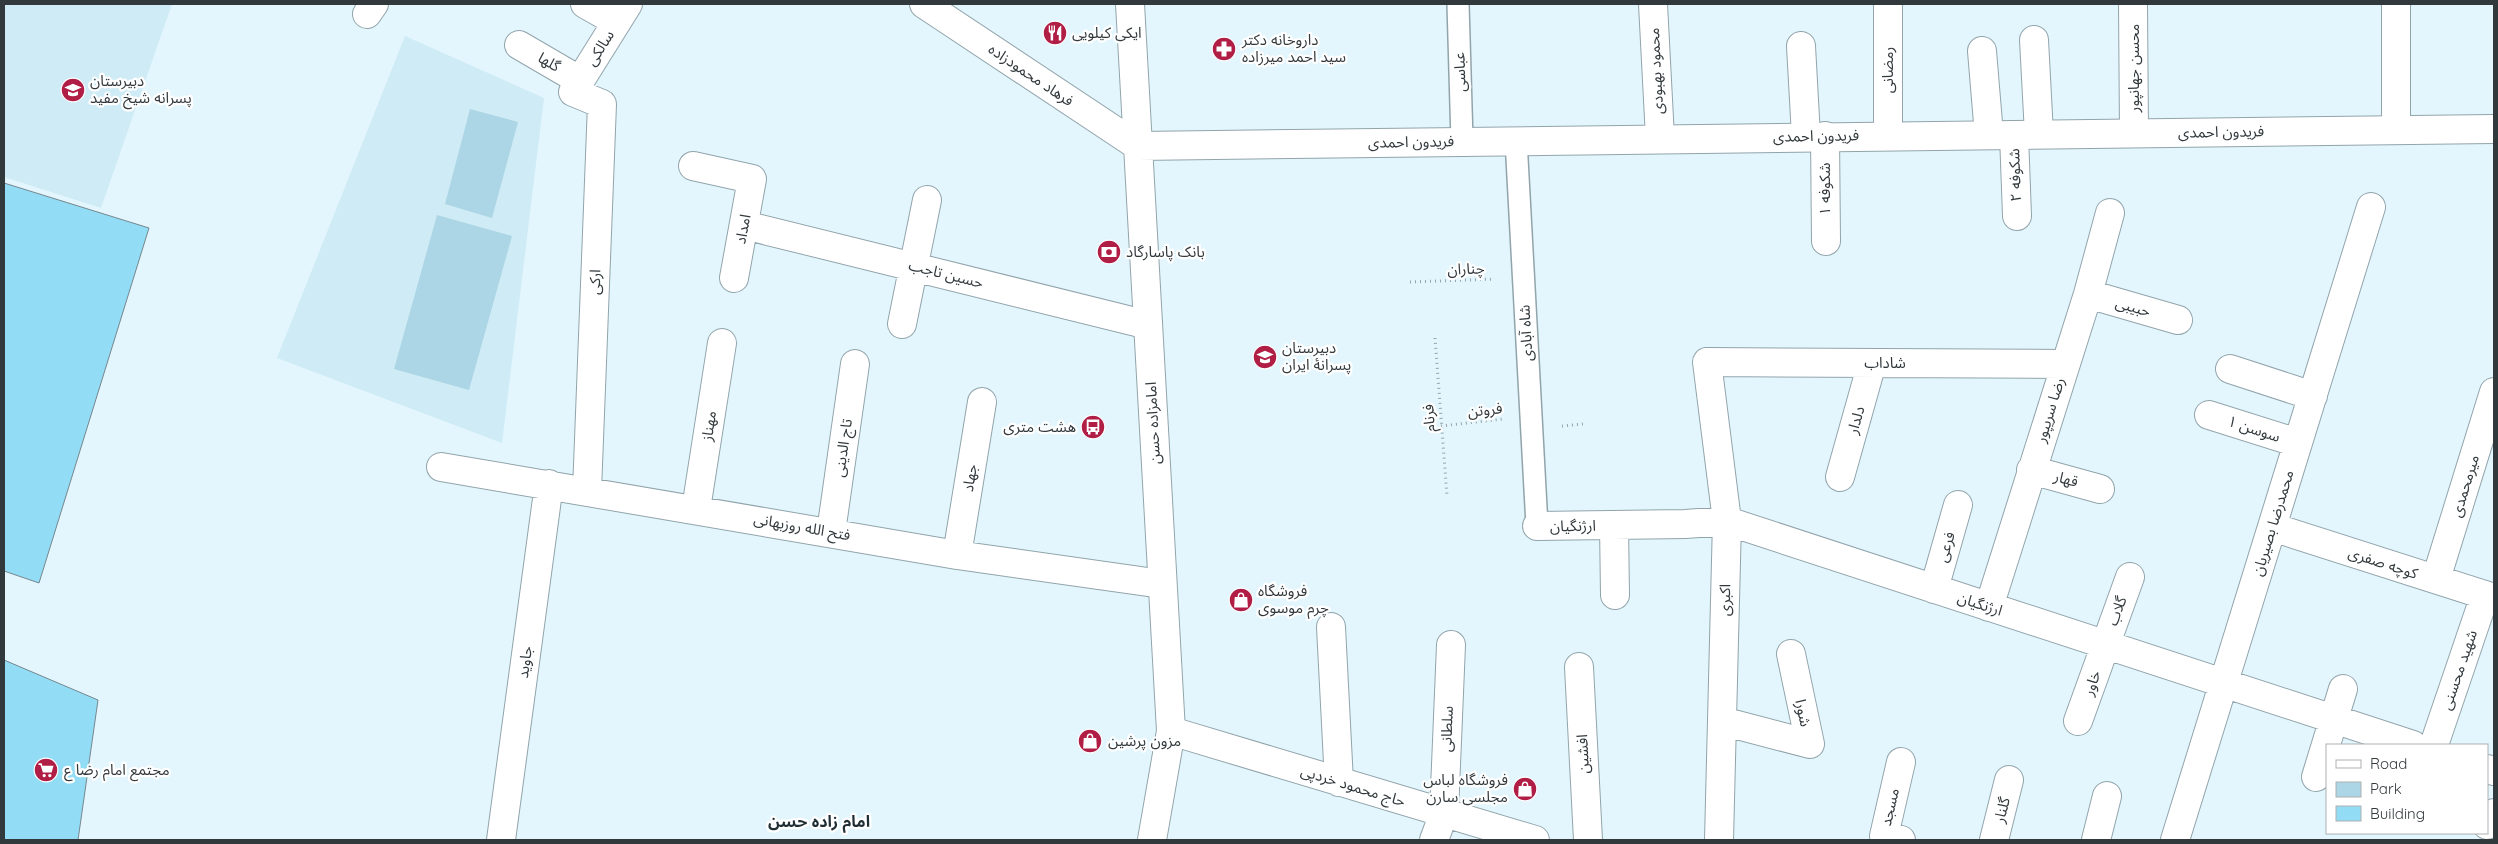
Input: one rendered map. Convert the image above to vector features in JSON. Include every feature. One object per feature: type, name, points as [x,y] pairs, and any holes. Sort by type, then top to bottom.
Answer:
[{"type":"street","points":[[585,4],[623,13]]},
{"type":"street","name":"فرهاد محمودزاده","points":[[924,4],[1138,146]]},
{"type":"street","name":"امامزاده حسن","points":[[1130,4],[1171,731],[1152,840]]},
{"type":"street","name":"محمود بهبودی","points":[[1652,4],[1660,138]]},
{"type":"street","name":"رمضانی","points":[[1888,4],[1888,136]]},
{"type":"street","name":"محسن جهانپور","points":[[2133,4],[2134,133]]},
{"type":"street","points":[[2396,4],[2396,130]]},
{"type":"street","name":"سالکی","points":[[576,86],[623,13]]},
{"type":"street","points":[[2014,134],[2034,40]]},
{"type":"street","name":"گلها","points":[[519,45],[576,86]]},
{"type":"street","name":"شکوفه ۱","points":[[1801,46],[1816,136],[1826,241]]},
{"type":"street","points":[[1982,51],[2014,134]]},
{"type":"street","name":"ارکی","points":[[576,86],[602,104],[588,491]]},
{"type":"street","name":"فریدون احمدی","points":[[1138,146],[2494,129]]},
{"type":"street","name":"شکوفه ۲","points":[[2014,134],[2017,216]]},
{"type":"street","name":"امداد","points":[[693,166],[752,179],[734,278]]},
{"type":"street","points":[[902,324],[927,200]]},
{"type":"street","name":"محمدرضا بصیریان","points":[[2175,840],[2371,206]]},
{"type":"street","name":"رضا سریپور","points":[[1989,607],[2064,364],[2088,294],[2110,213]]},
{"type":"street","name":"حسین تاجب","points":[[744,225],[1148,325]]},
{"type":"street","name":"حبیبی","points":[[2088,294],[2178,320]]},
{"type":"street","name":"مهناز","points":[[696,509],[722,344]]},
{"type":"street","name":"شاداب","points":[[1707,362],[2064,364]]},
{"type":"street","name":"اکبری","points":[[1707,362],[1727,521],[1719,840]]},
{"type":"street","name":"دلدار","points":[[1840,477],[1872,363]]},
{"type":"street","name":"تاج الدینی","points":[[831,532],[855,364]]},
{"type":"street","points":[[2230,369],[2313,396]]},
{"type":"street","name":"میرمحمدی","points":[[2436,579],[2494,392]]},
{"type":"street","name":"جهاد","points":[[957,555],[982,402]]},
{"type":"street","name":"سوسن ۱","points":[[2210,415],[2298,443]]},
{"type":"street","name":"فتح الله روزبهانی","points":[[441,467],[957,555],[1162,584]]},
{"type":"street","name":"قهار","points":[[2031,470],[2100,489]]},
{"type":"street","name":"جاوید","points":[[501,840],[549,484]]},
{"type":"street","name":"فرعی","points":[[1934,589],[1958,505]]},
{"type":"street","name":"ارژنگیان","points":[[1536,526],[1727,521],[2410,744]]},
{"type":"street","points":[[1614,525],[1615,595]]},
{"type":"street","name":"کوچه صفری","points":[[2272,528],[2490,596]]},
{"type":"street","name":"گلاب","points":[[2106,645],[2130,577]]},
{"type":"street","name":"شهید محسنی","points":[[2434,744],[2490,596]]},
{"type":"street","points":[[1331,627],[1339,782]]},
{"type":"street","name":"سلطانی","points":[[1434,840],[1444,813],[1451,645]]},
{"type":"street","name":"خاور","points":[[2078,721],[2106,645]]},
{"type":"street","name":"شورا","points":[[1722,721],[1810,744],[1790,654]]},
{"type":"street","name":"افشین","points":[[1579,667],[1588,840]]},
{"type":"street","points":[[2316,778],[2343,689]]},
{"type":"street","name":"حاج محمود خردپی","points":[[1171,731],[1534,840]]},
{"type":"street","name":"مسجد","points":[[1900,840],[1884,836],[1901,762]]},
{"type":"street","name":"گلنار","points":[[1994,840],[2010,780]]},
{"type":"street","points":[[2096,840],[2107,796]]},
{"type":"lane","name":"عباسی","points":[[1458,4],[1462,141]]},
{"type":"lane","name":"شاه آبادی","points":[[1516,140],[1536,526]]},
{"type":"path","name":"چناران","points":[[1410,282],[1523,278]]},
{"type":"path","name":"فرنام","points":[[1435,338],[1447,496]]},
{"type":"path","name":"فروتن","points":[[1441,426],[1531,415]]},
{"type":"shaded area","name":"دبیرستان پسرانه شیخ مفید","points":[[4,4],[172,4],[101,208],[4,177]]},
{"type":"shaded area","points":[[405,36],[544,98],[502,443],[277,358]]},
{"type":"green space","points":[[470,109],[518,122],[492,218],[445,204]]},
{"type":"green space","points":[[437,215],[512,236],[469,390],[394,369]]},
{"type":"building","points":[[4,183],[149,228],[39,583],[4,571]]},
{"type":"building","name":"مجتمع امام رضا ع","points":[[4,660],[98,700],[78,840],[4,840]]},
{"type":"place","name":"ایکی کیلویی","points":[[1055,33]]},
{"type":"place","name":"داروخانه دکتر سید احمد میرزاده","points":[[1224,49]]},
{"type":"place","name":"دبیرستان پسرانه شیخ مفید","points":[[73,90]]},
{"type":"place","name":"بانک پاسارگاد","points":[[1109,252]]},
{"type":"place","name":"دبیرستان پسرانهٔ ایران","points":[[1265,357]]},
{"type":"place","name":"هشت متری","points":[[1093,427]]},
{"type":"place","name":"فروشگاه چرم موسوی","points":[[1241,600]]},
{"type":"place","name":"مزون پرشین","points":[[1090,741]]},
{"type":"place","name":"مجتمع امام رضا ع","points":[[46,770]]},
{"type":"place","name":"فروشگاه لباس مجلسی سارن","points":[[1525,789]]},
{"type":"district","name":"امام زاده حسن","points":[[819,821]]}]
